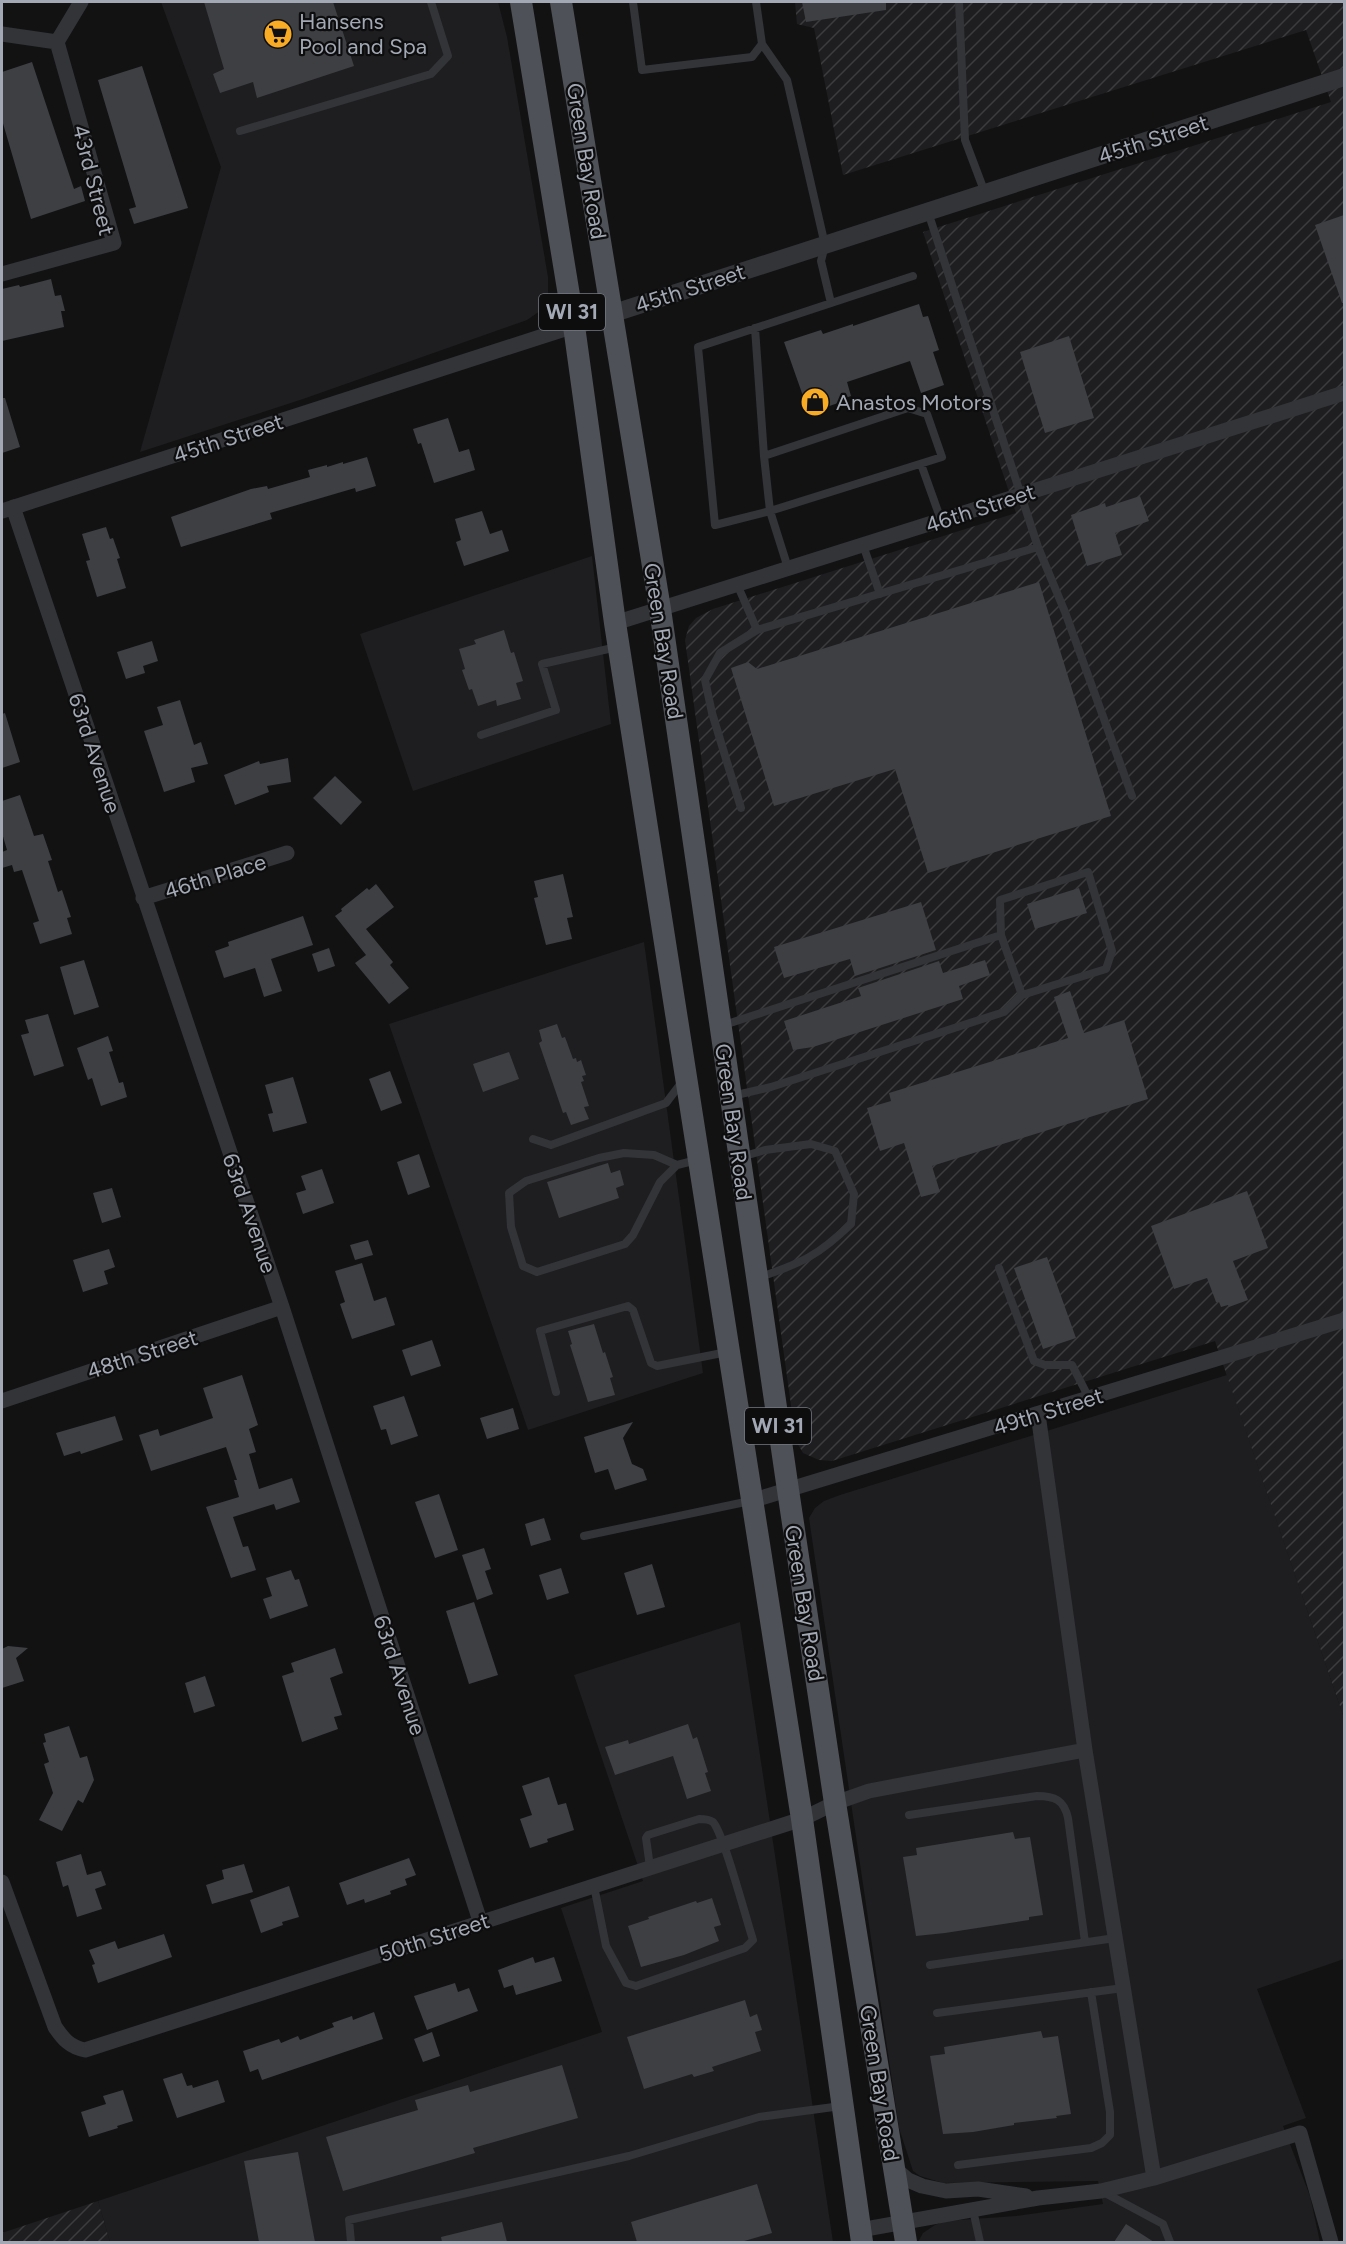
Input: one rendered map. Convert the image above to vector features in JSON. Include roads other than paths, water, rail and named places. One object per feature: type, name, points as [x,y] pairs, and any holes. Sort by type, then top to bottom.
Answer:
[{"type":"main road","name":"Green Bay Road","points":[[520,2],[574,326],[615,623],[685,1078],[687,1162],[728,1352],[802,1820],[861,2236]]},
{"type":"main road","name":"Green Bay Road","points":[[561,2],[660,609],[835,1803],[904,2233]]},
{"type":"street","points":[[2,34],[57,42],[81,2]]},
{"type":"street","name":"43rd Street","points":[[2,274],[114,243],[57,42]]},
{"type":"street","name":"45th Street","points":[[7,509],[1344,77]]},
{"type":"street","name":"46th Street","points":[[615,623],[1344,393]]},
{"type":"street","name":"63rd Avenue","points":[[7,509],[143,898],[282,1307],[480,1922]]},
{"type":"street","name":"46th Place","points":[[143,898],[287,853]]},
{"type":"street","name":"48th Street","points":[[2,1401],[282,1307]]},
{"type":"street","name":"49th Street","points":[[751,1501],[1344,1320]]},
{"type":"street","points":[[1038,1414],[1085,1750],[1154,2178]]},
{"type":"street","name":"50th Street","points":[[2,1882],[45,2005],[55,2027],[68,2043],[85,2050],[802,1820],[835,1803],[869,1791],[1085,1750]]},
{"type":"street","points":[[861,2236],[904,2233],[973,2210],[1038,2198],[1101,2191],[1154,2178],[1300,2133],[1331,2242]]},
{"type":"street","points":[[894,2168],[915,2183],[946,2191],[978,2189],[1038,2198]]},
{"type":"lane","points":[[240,131],[431,74],[448,56],[431,2]]},
{"type":"lane","points":[[633,2],[642,70],[752,57],[762,44]]},
{"type":"lane","points":[[756,2],[762,44],[787,80],[825,245],[821,261],[831,303]]},
{"type":"lane","points":[[959,2],[965,140],[985,193]]},
{"type":"lane","points":[[928,211],[1038,547],[1065,612],[1132,796]]},
{"type":"lane","points":[[764,456],[908,408],[927,414],[942,457],[715,525],[698,347],[913,276]]},
{"type":"lane","points":[[755,328],[770,510],[788,568]]},
{"type":"lane","points":[[921,464],[941,520]]},
{"type":"lane","points":[[863,545],[879,594]]},
{"type":"lane","points":[[741,808],[712,713],[705,680],[720,653],[757,630],[1038,547]]},
{"type":"lane","points":[[737,584],[757,630]]},
{"type":"lane","points":[[481,735],[556,710],[542,664],[619,647]]},
{"type":"lane","points":[[730,1096],[771,1087],[1004,1012],[1022,995],[1107,969],[1112,951],[1088,872],[1000,900],[1001,935],[1022,995]]},
{"type":"lane","points":[[720,1026],[1001,935]]},
{"type":"lane","points":[[533,1139],[551,1145],[666,1103],[685,1078]]},
{"type":"lane","points":[[739,1158],[765,1150],[811,1144],[835,1151],[854,1194],[851,1224],[828,1246],[797,1265],[757,1278]]},
{"type":"lane","points":[[624,1153],[654,1155],[687,1162],[660,1182],[633,1235],[625,1244],[537,1272],[523,1266],[511,1227],[509,1193],[526,1181],[599,1158],[624,1153]]},
{"type":"lane","points":[[999,1268],[1034,1361],[1045,1365],[1072,1365],[1089,1398]]},
{"type":"lane","points":[[556,1392],[540,1331],[610,1310],[628,1306],[633,1310],[651,1363],[657,1366],[728,1352]]},
{"type":"lane","points":[[584,1536],[751,1501]]},
{"type":"lane","points":[[909,1815],[1037,1796],[1049,1796],[1060,1800],[1066,1808],[1068,1818],[1085,1942]]},
{"type":"lane","points":[[594,1885],[606,1946],[626,1983],[636,1986],[744,1948],[753,1940],[723,1844],[713,1823],[699,1819],[648,1835],[645,1838],[650,1867]]},
{"type":"lane","points":[[930,1965],[1115,1938]]},
{"type":"lane","points":[[937,2013],[1124,1988]]},
{"type":"lane","points":[[958,2165],[1091,2148],[1102,2143],[1110,2135],[1110,2112],[1092,1992]]},
{"type":"lane","points":[[351,2242],[349,2220],[629,2156],[759,2117],[843,2106]]},
{"type":"lane","points":[[1101,2191],[1163,2224],[1170,2242]]},
{"type":"lane","points":[[973,2210],[980,2242]]},
{"type":"place","name":"Hansens Pool and Spa","points":[[278,34]]},
{"type":"place","name":"Anastos Motors","points":[[815,402]]}]
